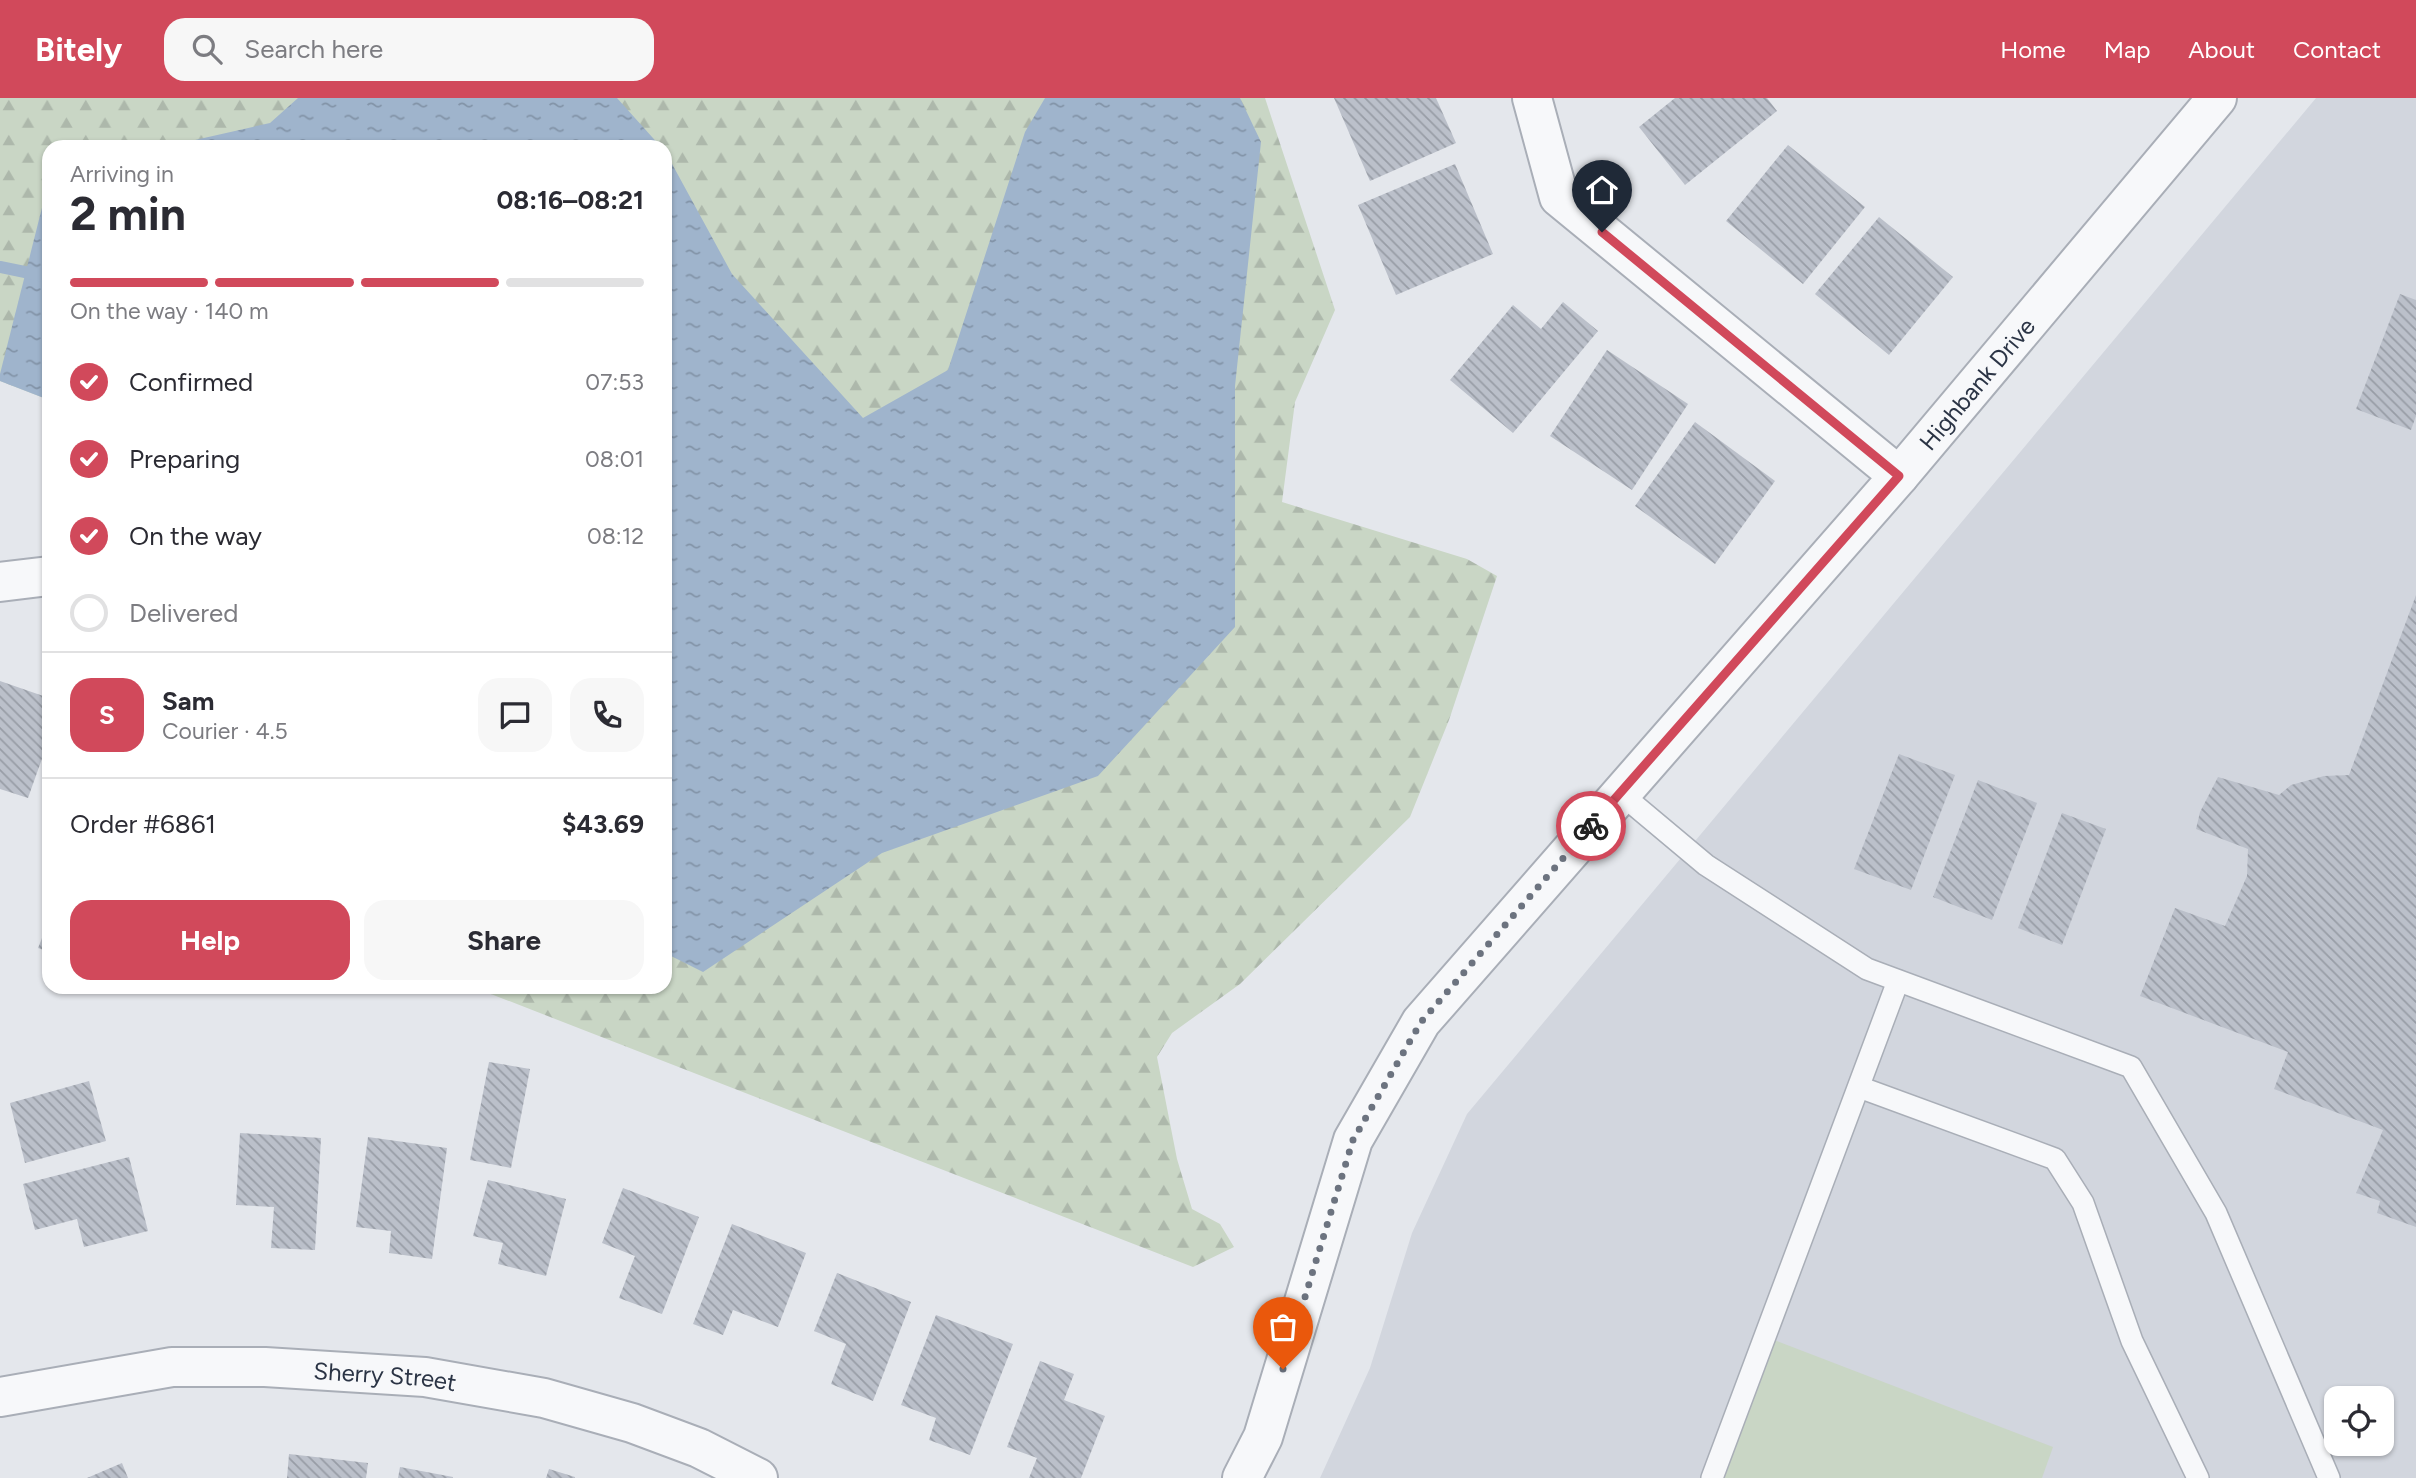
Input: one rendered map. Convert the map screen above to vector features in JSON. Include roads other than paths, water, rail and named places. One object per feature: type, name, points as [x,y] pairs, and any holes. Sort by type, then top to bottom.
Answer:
[{"type":"street","points":[[1532,98],[1559,197],[1899,476]]},
{"type":"street","name":"Highbank Drive","points":[[1242,1478],[1263,1437],[1353,1140],[1421,1022],[1899,476],[2217,98]]},
{"type":"street","points":[[0,582],[42,577]]},
{"type":"street","name":"Sherry Street","points":[[0,1398],[172,1367],[265,1367],[425,1377],[544,1398],[632,1423],[699,1448],[758,1478]]},
{"type":"lane","points":[[1620,793],[1706,865],[1867,970],[2131,1067],[2216,1213],[2329,1478]]},
{"type":"lane","points":[[1712,1478],[1898,981]]},
{"type":"lane","points":[[1859,1087],[2055,1159],[2083,1203],[2132,1341],[2198,1478]]},
{"type":"water","points":[[298,98],[617,98],[655,140],[195,140],[270,123]]},
{"type":"water","points":[[1045,98],[1240,98],[1261,142],[1235,386],[1235,627],[1098,776],[882,853],[703,972],[672,956],[672,164],[732,274],[863,418],[948,370],[1025,132]]},
{"type":"water","points":[[42,208],[42,397],[0,381]]},
{"type":"waterway","points":[[0,267],[42,276]]}]
